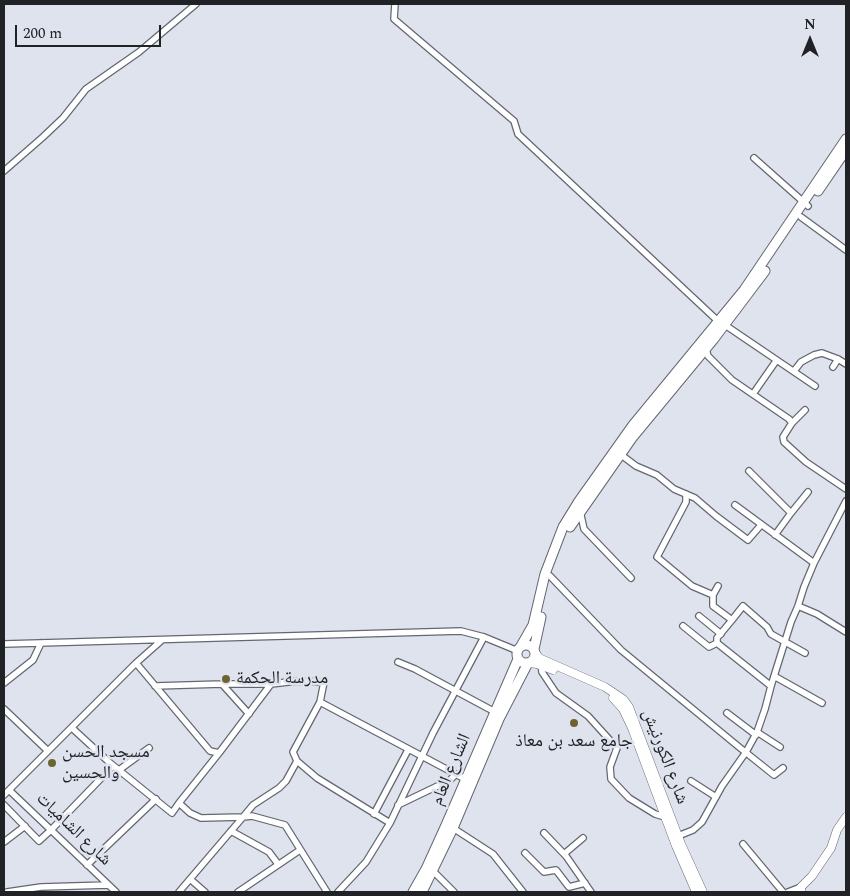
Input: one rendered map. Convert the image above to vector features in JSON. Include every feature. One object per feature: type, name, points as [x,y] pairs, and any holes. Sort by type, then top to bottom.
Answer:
[{"type":"main road","points":[[581,506],[645,421],[764,273],[801,217],[806,204],[846,139]]},
{"type":"main road","points":[[534,650],[526,645],[519,652],[522,663],[528,663],[534,659],[534,650],[550,576],[568,529],[581,506],[627,433],[706,349],[760,269],[846,150]]},
{"type":"main road","name":"الشارع العام","points":[[422,892],[453,828],[519,652],[533,625],[545,574],[563,526],[581,506]]},
{"type":"main road","name":"شارع الكورنيش","points":[[534,650],[538,658],[605,686],[626,703],[702,892]]},
{"type":"main road","name":"الشارع العام","points":[[413,892],[430,860],[460,776],[528,663]]},
{"type":"main road","name":"شارع الكورنيش","points":[[528,663],[541,665],[603,691],[618,702],[632,728],[665,817],[696,892]]},
{"type":"main road","points":[[801,890],[831,848],[838,830],[846,817]]},
{"type":"street","points":[[4,171],[63,118],[86,89],[139,52],[196,4]]},
{"type":"street","points":[[395,4],[394,19],[514,121],[518,134],[722,324],[815,386]]},
{"type":"street","points":[[754,158],[806,204]]},
{"type":"street","points":[[801,217],[846,250]]},
{"type":"street","points":[[706,349],[708,356],[726,375],[792,423]]},
{"type":"street","points":[[794,371],[801,362],[822,353],[846,364]]},
{"type":"street","points":[[832,367],[838,359]]},
{"type":"street","points":[[753,394],[776,361]]},
{"type":"street","points":[[805,410],[792,423],[784,437],[784,442],[800,457],[846,489]]},
{"type":"street","points":[[620,454],[636,466],[657,475],[674,489],[702,502],[716,516],[748,540],[761,525]]},
{"type":"street","points":[[749,471],[792,513]]},
{"type":"street","points":[[775,535],[808,492]]},
{"type":"street","points":[[686,494],[686,502],[657,557],[692,586],[713,594]]},
{"type":"street","points":[[678,836],[692,830],[702,822],[722,786],[756,734],[791,622],[814,563],[846,503]]},
{"type":"street","points":[[735,505],[814,563]]},
{"type":"street","points":[[581,506],[584,529],[631,578]]},
{"type":"street","points":[[550,576],[621,650],[774,775],[783,768]]},
{"type":"street","points":[[718,586],[713,594],[713,606],[732,620]]},
{"type":"street","points":[[717,643],[717,638],[743,606],[768,626],[771,634],[804,653]]},
{"type":"street","points":[[798,606],[817,614],[846,632]]},
{"type":"street","points":[[699,616],[721,634]]},
{"type":"street","points":[[682,626],[709,647],[717,643]]},
{"type":"street","points":[[4,644],[461,631],[484,637],[519,652]]},
{"type":"street","points":[[338,892],[366,862],[390,823],[422,756],[484,637]]},
{"type":"street","points":[[4,795],[136,663],[162,640]]},
{"type":"street","points":[[4,683],[34,660],[41,643]]},
{"type":"street","points":[[717,643],[770,686]]},
{"type":"street","points":[[398,662],[415,669],[496,715]]},
{"type":"street","points":[[136,663],[210,751],[219,753]]},
{"type":"street","points":[[541,665],[542,672],[556,693],[588,716],[617,748],[610,767],[611,779],[629,798],[655,814],[665,817]]},
{"type":"street","points":[[774,676],[822,704]]},
{"type":"street","points":[[155,686],[271,684],[297,681],[324,682],[320,702],[293,752],[297,762],[317,778],[390,823]]},
{"type":"street","points":[[222,684],[249,714]]},
{"type":"street","points":[[72,728],[113,766],[172,813],[271,684]]},
{"type":"street","points":[[320,702],[460,776]]},
{"type":"street","points":[[4,709],[48,751]]},
{"type":"street","points":[[727,713],[756,734],[780,747]]},
{"type":"street","points":[[119,770],[149,748]]},
{"type":"street","points":[[374,814],[408,750]]},
{"type":"street","points":[[179,892],[253,805],[279,788],[286,781],[297,762]]},
{"type":"street","points":[[4,805],[39,841],[113,766]]},
{"type":"street","points":[[398,805],[460,776]]},
{"type":"street","points":[[691,781],[716,797]]},
{"type":"street","name":"شارع الشاميات","points":[[10,790],[116,892]]},
{"type":"street","points":[[88,865],[156,799]]},
{"type":"street","points":[[179,803],[190,813],[202,818],[252,816],[285,825],[327,892]]},
{"type":"street","points":[[4,842],[24,826]]},
{"type":"street","points":[[453,828],[493,854],[522,892]]},
{"type":"street","points":[[231,831],[269,852],[278,864]]},
{"type":"street","points":[[544,833],[564,854],[591,892]]},
{"type":"street","points":[[564,854],[583,838]]},
{"type":"street","points":[[743,844],[783,892]]},
{"type":"street","points":[[238,892],[300,850]]},
{"type":"street","points":[[525,853],[544,872],[556,870],[569,887],[585,883]]},
{"type":"street","points":[[433,871],[454,892]]},
{"type":"street","points":[[190,879],[205,892]]},
{"type":"street","points":[[7,892],[48,886],[108,885]]},
{"type":"street","points":[[788,892],[801,890]]},
{"type":"place","name":"مدرسة الحكمة","points":[[226,679]]},
{"type":"place","name":"جامع سعد بن معاذ","points":[[574,723]]},
{"type":"place","name":"مسجد الحسن والحسين","points":[[52,763]]}]
